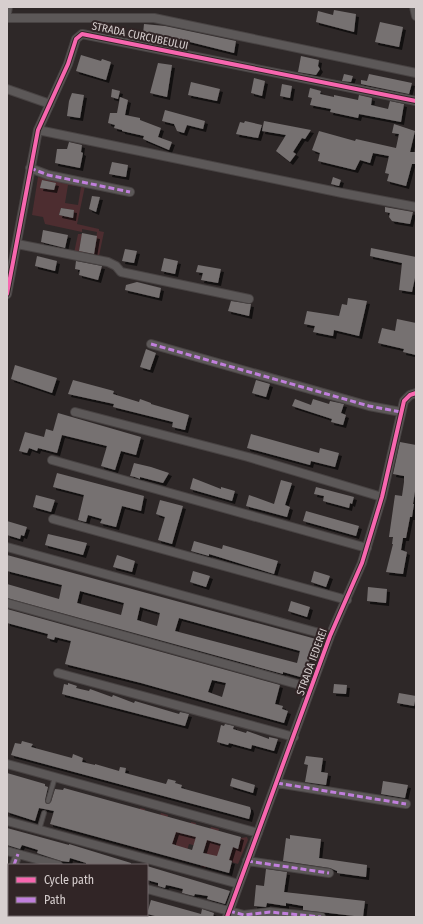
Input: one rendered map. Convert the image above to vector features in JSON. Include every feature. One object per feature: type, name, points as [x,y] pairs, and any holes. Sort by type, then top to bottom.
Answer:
[{"type":"street","points":[[7,13],[8,7]]},
{"type":"street","points":[[414,7],[416,16]]},
{"type":"street","points":[[7,18],[154,18],[416,73]]},
{"type":"street","name":"STRADA CURCUBEULUI","points":[[7,294],[38,130],[68,64],[76,40],[82,34],[416,101]]},
{"type":"street","points":[[7,89],[50,104]]},
{"type":"street","points":[[38,130],[416,207]]},
{"type":"street","points":[[30,168],[48,175],[130,192]]},
{"type":"street","points":[[17,244],[108,262],[116,266],[121,272],[249,299]]},
{"type":"street","points":[[152,344],[369,406],[401,412]]},
{"type":"street","name":"STRADA IEDEREI","points":[[228,914],[330,636],[347,600],[367,548],[382,497],[401,412],[406,398],[416,393]]},
{"type":"street","points":[[75,412],[248,457],[382,497]]},
{"type":"street","points":[[52,460],[367,548]]},
{"type":"street","points":[[53,519],[347,600]]},
{"type":"street","points":[[7,547],[330,636]]},
{"type":"street","name":"STRADA IEDEREI","points":[[7,603],[311,688]]},
{"type":"street","points":[[58,673],[294,737]]},
{"type":"street","points":[[7,764],[258,833]]},
{"type":"street","points":[[277,783],[406,804]]},
{"type":"street","points":[[7,821],[239,884]]},
{"type":"street","points":[[7,851],[54,864]]},
{"type":"street","points":[[14,864],[18,854]]},
{"type":"street","points":[[247,861],[329,873]]},
{"type":"street","points":[[148,889],[228,914],[244,915],[270,912],[321,917]]},
{"type":"lane","points":[[48,801],[55,777]]},
{"type":"lane","points":[[39,830],[44,813]]},
{"type":"shaded area","points":[[38,177],[85,186],[77,224],[99,229],[99,231],[104,232],[99,256],[74,253],[78,234],[82,234],[79,250],[94,253],[97,232],[82,229],[82,232],[45,224],[43,217],[32,215]],"holes":[[[42,180],[55,183],[54,190],[41,188]],[[68,185],[81,187],[78,205],[65,203]],[[61,208],[74,210],[73,218],[59,215]]]},
{"type":"shaded area","points":[[140,808],[145,809],[141,822],[155,833],[161,813],[168,815],[165,828],[187,835],[191,822],[196,823],[195,826],[203,839],[207,840],[211,827],[219,829],[215,842],[221,844],[219,851],[231,855],[233,847],[238,848],[241,838],[247,837],[248,840],[238,864],[210,855],[206,868],[201,867],[205,848],[189,844],[184,861],[181,860],[184,848],[142,836],[139,849],[132,847]]},
{"type":"building","points":[[334,10],[356,14],[354,32],[316,22],[318,11],[333,15]]},
{"type":"building","points":[[380,22],[403,27],[399,47],[375,42]]},
{"type":"building","points":[[144,24],[165,26],[236,41],[234,53],[170,37],[143,34]]},
{"type":"building","points":[[81,55],[101,61],[102,59],[111,62],[106,80],[76,71]]},
{"type":"building","points":[[301,56],[319,60],[318,66],[320,69],[316,75],[298,72]]},
{"type":"building","points":[[158,63],[172,65],[167,97],[150,93]]},
{"type":"building","points":[[344,74],[353,76],[351,82],[342,81]]},
{"type":"building","points":[[369,74],[412,83],[409,94],[361,84],[361,80],[367,81]]},
{"type":"building","points":[[254,78],[265,81],[262,96],[251,93]]},
{"type":"building","points":[[191,82],[220,89],[217,101],[188,95]]},
{"type":"building","points":[[282,84],[292,86],[290,98],[280,96]]},
{"type":"building","points":[[310,88],[321,91],[320,94],[334,97],[334,95],[358,100],[359,95],[372,98],[371,105],[388,109],[390,101],[404,104],[401,122],[359,114],[358,118],[330,112],[331,109],[310,105],[312,98],[308,97]]},
{"type":"building","points":[[112,89],[120,91],[118,99],[111,97]]},
{"type":"building","points":[[72,93],[84,95],[80,118],[67,116],[69,101]]},
{"type":"building","points":[[120,97],[128,100],[125,115],[140,118],[140,120],[161,128],[158,137],[172,142],[169,150],[143,139],[144,136],[122,131],[114,128],[115,125],[108,123],[110,113],[117,113]]},
{"type":"building","points":[[165,110],[205,121],[203,129],[187,125],[184,133],[177,131],[174,124],[162,121]]},
{"type":"building","points":[[245,121],[262,125],[258,138],[236,134],[240,122],[244,123]]},
{"type":"building","points":[[264,121],[311,130],[305,139],[302,138],[293,152],[296,154],[290,162],[276,151],[286,135],[262,131]]},
{"type":"building","points":[[394,124],[415,131],[410,152],[416,152],[416,164],[412,164],[406,186],[387,181],[389,174],[385,173],[389,156],[373,153],[370,163],[360,160],[355,170],[318,161],[320,153],[312,150],[319,131],[355,141],[356,139],[396,148],[399,134],[392,133]]},
{"type":"building","points":[[69,142],[82,145],[81,152],[83,153],[80,168],[55,163],[57,149],[67,149]]},
{"type":"building","points":[[112,162],[128,165],[126,177],[109,174]]},
{"type":"building","points":[[333,177],[341,180],[339,186],[331,184]]},
{"type":"building","points":[[42,180],[56,183],[54,190],[40,188]]},
{"type":"building","points":[[92,196],[100,197],[96,212],[89,209]]},
{"type":"building","points":[[385,207],[413,212],[410,224],[392,221],[389,217],[390,213],[385,212]]},
{"type":"building","points":[[61,208],[74,210],[73,218],[59,215]]},
{"type":"building","points":[[43,230],[68,235],[65,248],[41,242]]},
{"type":"building","points":[[82,233],[97,236],[94,254],[79,251]]},
{"type":"building","points":[[371,248],[416,257],[416,273],[412,292],[399,290],[402,263],[370,256]]},
{"type":"building","points":[[125,249],[137,251],[134,263],[122,261]]},
{"type":"building","points":[[37,256],[57,261],[55,271],[35,266]]},
{"type":"building","points":[[164,258],[178,261],[175,274],[161,271]]},
{"type":"building","points":[[76,261],[102,266],[98,280],[79,275],[80,270],[75,269]]},
{"type":"building","points":[[198,265],[221,269],[218,283],[201,280],[203,273],[196,272]]},
{"type":"building","points":[[137,282],[161,288],[159,298],[125,290],[126,285]]},
{"type":"building","points":[[348,298],[367,301],[359,336],[334,330],[333,336],[313,332],[315,326],[304,324],[307,311],[339,316],[342,304],[347,305]]},
{"type":"building","points":[[231,301],[251,304],[249,316],[228,311]]},
{"type":"building","points":[[397,319],[416,323],[416,355],[403,352],[404,349],[378,343],[382,328],[395,331]]},
{"type":"building","points":[[146,349],[156,353],[150,370],[140,367]]},
{"type":"building","points":[[15,365],[57,378],[52,393],[11,379]]},
{"type":"building","points":[[73,380],[114,391],[113,394],[139,402],[140,399],[151,404],[189,415],[185,430],[172,427],[173,422],[113,407],[114,404],[68,394]]},
{"type":"building","points":[[256,380],[270,384],[266,397],[252,393]]},
{"type":"building","points":[[295,399],[311,405],[313,399],[329,404],[330,401],[344,404],[341,413],[346,415],[343,425],[331,422],[332,419],[292,406]]},
{"type":"building","points":[[58,413],[141,437],[136,455],[121,451],[115,470],[101,466],[107,446],[62,435],[57,453],[38,448],[37,451],[29,448],[27,453],[19,451],[25,432],[44,437],[46,429],[53,431]]},
{"type":"building","points":[[251,434],[319,453],[320,448],[339,453],[335,467],[311,461],[310,465],[247,448]]},
{"type":"building","points":[[400,442],[416,445],[416,485],[414,504],[412,517],[410,517],[406,538],[403,538],[401,550],[407,552],[403,574],[386,572],[393,544],[393,537],[389,537],[395,495],[402,496],[404,482],[404,476],[393,474]]},
{"type":"building","points":[[134,463],[169,473],[163,483],[140,477],[140,479],[130,476]]},
{"type":"building","points":[[57,473],[144,496],[141,511],[122,506],[116,527],[100,523],[102,519],[88,515],[86,522],[78,520],[84,495],[53,487]]},
{"type":"building","points":[[193,478],[221,489],[221,487],[235,491],[232,501],[190,489]]},
{"type":"building","points":[[281,480],[292,483],[285,505],[290,507],[287,517],[246,506],[249,495],[274,504]]},
{"type":"building","points":[[316,487],[354,497],[352,504],[350,503],[349,508],[323,501],[324,496],[314,494]]},
{"type":"building","points":[[36,495],[55,500],[51,512],[33,507]]},
{"type":"building","points":[[160,500],[183,506],[172,544],[158,540],[165,517],[156,514]]},
{"type":"building","points":[[306,511],[359,526],[356,536],[303,521]]},
{"type":"building","points":[[7,521],[27,527],[24,536],[21,535],[20,539],[7,535]]},
{"type":"building","points":[[48,534],[87,543],[83,555],[45,545]]},
{"type":"building","points":[[194,541],[222,549],[223,545],[278,561],[274,574],[209,554],[209,556],[191,551]]},
{"type":"building","points":[[7,555],[316,639],[304,678],[283,672],[283,674],[7,598],[7,584],[59,599],[62,585],[7,571]],"holes":[[[80,591],[124,603],[121,615],[77,603]],[[140,607],[160,613],[157,626],[137,620]],[[179,618],[300,651],[297,663],[175,631]]]},
{"type":"building","points":[[117,555],[135,561],[132,572],[113,567]]},
{"type":"building","points":[[193,571],[210,576],[206,587],[190,582]]},
{"type":"building","points":[[314,571],[330,576],[326,587],[311,582]]},
{"type":"building","points":[[368,587],[387,589],[386,603],[367,601]]},
{"type":"building","points":[[291,601],[310,607],[307,617],[288,611]]},
{"type":"building","points":[[7,609],[280,685],[275,704],[283,706],[282,709],[288,711],[284,723],[141,683],[65,664],[71,641],[55,637],[54,640],[47,638],[48,634],[7,623]],"holes":[[[212,680],[226,683],[222,697],[208,692]]]},
{"type":"building","points":[[68,683],[77,686],[76,688],[89,691],[90,689],[112,697],[113,695],[134,703],[135,701],[179,714],[180,712],[189,714],[185,726],[62,694],[64,684],[68,685]]},
{"type":"building","points":[[334,684],[347,685],[346,694],[333,693]]},
{"type":"building","points":[[399,693],[416,696],[414,706],[397,703]]},
{"type":"building","points":[[225,724],[234,726],[233,729],[246,733],[247,731],[269,739],[269,737],[278,739],[274,751],[252,745],[251,749],[229,743],[228,745],[217,742],[221,725],[224,726]]},
{"type":"building","points":[[22,741],[33,744],[31,747],[72,758],[73,754],[83,758],[82,762],[119,771],[120,767],[126,768],[125,773],[166,784],[168,779],[176,781],[175,783],[182,785],[181,788],[250,807],[251,811],[249,819],[11,755],[15,743],[21,744]]},
{"type":"building","points":[[306,756],[323,758],[321,772],[328,773],[326,785],[305,782],[308,765],[304,764]]},
{"type":"building","points":[[7,773],[45,784],[45,786],[48,787],[45,800],[47,804],[51,802],[55,789],[63,790],[64,788],[241,837],[238,849],[233,847],[229,860],[232,861],[229,873],[50,824],[54,811],[39,808],[35,821],[7,812]],"holes":[[[176,832],[196,837],[192,850],[172,844]],[[207,840],[221,844],[217,856],[203,853]]]},
{"type":"building","points":[[232,778],[255,785],[253,793],[230,786]]},
{"type":"building","points":[[383,781],[408,785],[405,798],[381,794]]},
{"type":"building","points":[[7,828],[69,844],[131,864],[86,864],[70,858],[69,862],[61,861],[37,853],[38,850],[22,845],[20,849],[7,845]]},
{"type":"building","points":[[290,835],[321,839],[319,858],[367,865],[366,877],[337,873],[337,871],[330,868],[283,861],[286,838],[290,839]]},
{"type":"building","points":[[148,866],[230,891],[225,904],[207,899],[208,896],[195,894],[194,896],[182,893],[183,889],[166,885],[165,888],[158,886],[158,883],[148,880]]},
{"type":"building","points":[[266,869],[287,872],[284,892],[365,901],[363,917],[303,910],[303,906],[286,903],[286,906],[267,903],[266,907],[254,906],[256,885],[264,886]]},
{"type":"building","points":[[151,900],[201,914],[202,909],[214,913],[213,917],[159,917],[148,914]]},
{"type":"marked path","points":[[30,168],[48,175],[130,192]]},
{"type":"marked path","points":[[151,344],[369,406],[401,412]]},
{"type":"marked path","points":[[277,783],[406,804]]},
{"type":"marked path","points":[[14,864],[18,854]]},
{"type":"marked path","points":[[247,861],[329,873]]},
{"type":"marked path","points":[[229,911],[244,915],[270,912],[321,917]]},
{"type":"cycle path","points":[[7,294],[38,130],[68,64],[76,39],[82,34],[416,101]]},
{"type":"cycle path","points":[[227,917],[330,636],[362,563],[382,497],[404,401],[410,395],[416,393]]}]
